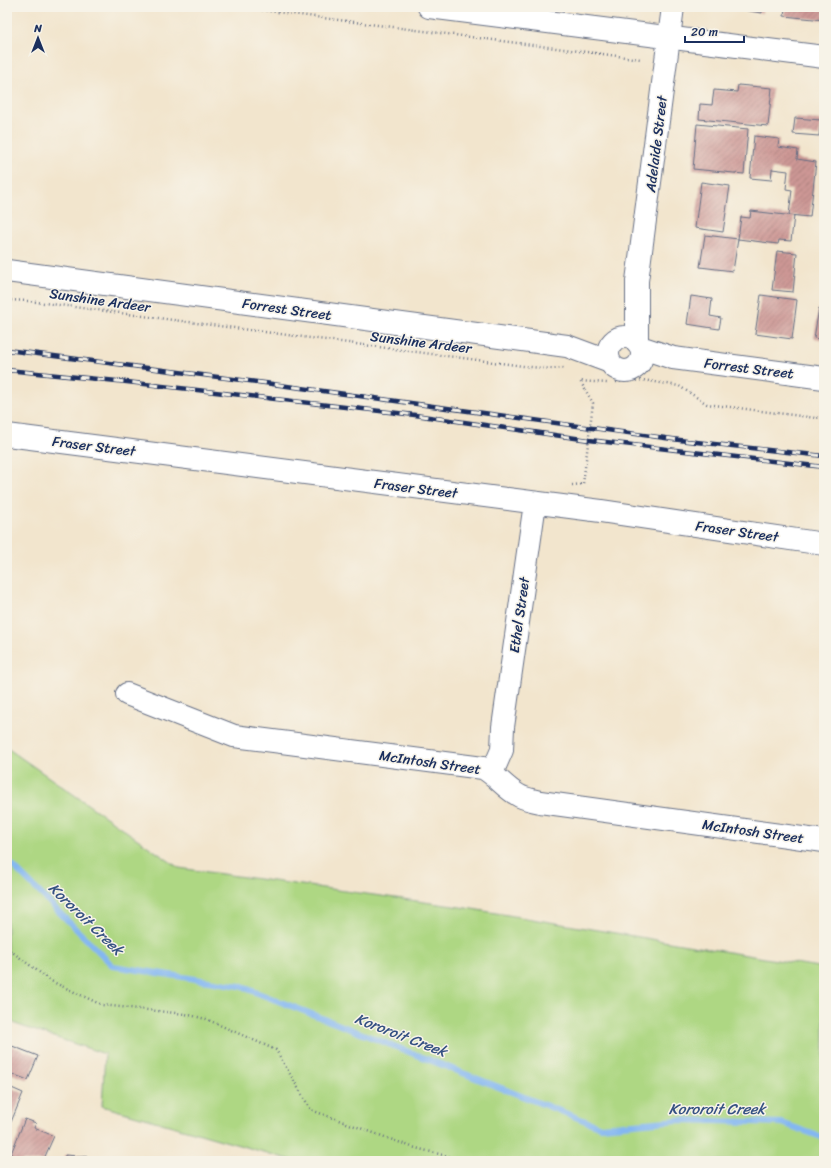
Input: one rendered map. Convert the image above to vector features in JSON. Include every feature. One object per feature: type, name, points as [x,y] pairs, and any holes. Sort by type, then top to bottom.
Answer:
[{"type":"street","points":[[429,7],[824,57]]},
{"type":"street","name":"Adelaide Street","points":[[624,354],[637,281],[673,7]]},
{"type":"street","name":"Forrest Street","points":[[7,272],[624,354],[673,358],[824,378]]},
{"type":"street","name":"Fraser Street","points":[[7,435],[601,511],[824,544]]},
{"type":"street","name":"Ethel Street","points":[[487,770],[492,745],[503,727],[535,503]]},
{"type":"street","name":"McIntosh Street","points":[[128,694],[234,736],[487,770],[519,796],[540,802],[824,841]]},
{"type":"path","points":[[238,7],[641,59]]},
{"type":"path","name":"Sunshine Ardeer","points":[[7,300],[29,301],[552,369],[568,368]]},
{"type":"path","points":[[618,383],[624,354]]},
{"type":"path","points":[[569,485],[583,484],[593,403],[580,381],[602,384],[643,380],[679,386],[707,404],[816,418],[824,417]]},
{"type":"path","points":[[7,948],[51,982],[102,1005],[186,1014],[206,1019],[276,1050],[311,1110],[412,1147],[466,1161]]},
{"type":"green space","points":[[7,748],[179,868],[460,907],[824,968],[824,1161],[295,1161],[102,1106],[105,1054],[18,1025],[7,1019]]},
{"type":"building","points":[[723,7],[762,7],[762,13]]},
{"type":"building","points":[[785,7],[824,7],[824,20],[784,16]]},
{"type":"building","points":[[738,85],[772,88],[768,126],[699,119],[700,104],[712,105],[714,90],[737,92]]},
{"type":"building","points":[[795,118],[821,120],[819,136],[793,134]]},
{"type":"building","points":[[697,124],[748,129],[744,174],[693,169]]},
{"type":"building","points":[[754,136],[779,139],[778,147],[798,150],[797,159],[816,162],[810,217],[789,215],[792,190],[786,189],[788,171],[772,169],[771,180],[750,178]]},
{"type":"building","points":[[823,172],[824,185],[822,185]]},
{"type":"building","points":[[701,182],[730,186],[723,232],[695,228]]},
{"type":"building","points":[[751,211],[794,216],[791,241],[779,240],[778,244],[738,239],[741,217],[750,218]]},
{"type":"building","points":[[705,235],[738,239],[733,271],[700,267]]},
{"type":"building","points":[[777,251],[797,253],[793,292],[772,290]]},
{"type":"building","points":[[761,295],[797,300],[792,339],[755,334]]},
{"type":"building","points":[[691,296],[712,299],[710,316],[721,318],[719,329],[687,324]]},
{"type":"building","points":[[819,308],[824,309],[824,340],[814,338]]},
{"type":"building","points":[[7,1044],[38,1056],[28,1080],[7,1072]]},
{"type":"building","points":[[7,1086],[23,1093],[11,1122],[7,1120]]},
{"type":"building","points":[[25,1119],[36,1123],[34,1128],[54,1136],[43,1161],[8,1161]]},
{"type":"building","points":[[65,1155],[92,1157],[91,1161],[65,1161]]},
{"type":"waterway","name":"Kororoit Creek","points":[[7,860],[113,966],[240,986],[601,1127],[678,1120],[782,1123],[824,1138]]},
{"type":"railway","points":[[7,350],[265,383],[687,441],[824,456]]},
{"type":"railway","points":[[7,370],[127,382],[415,415],[589,440],[824,467]]}]
